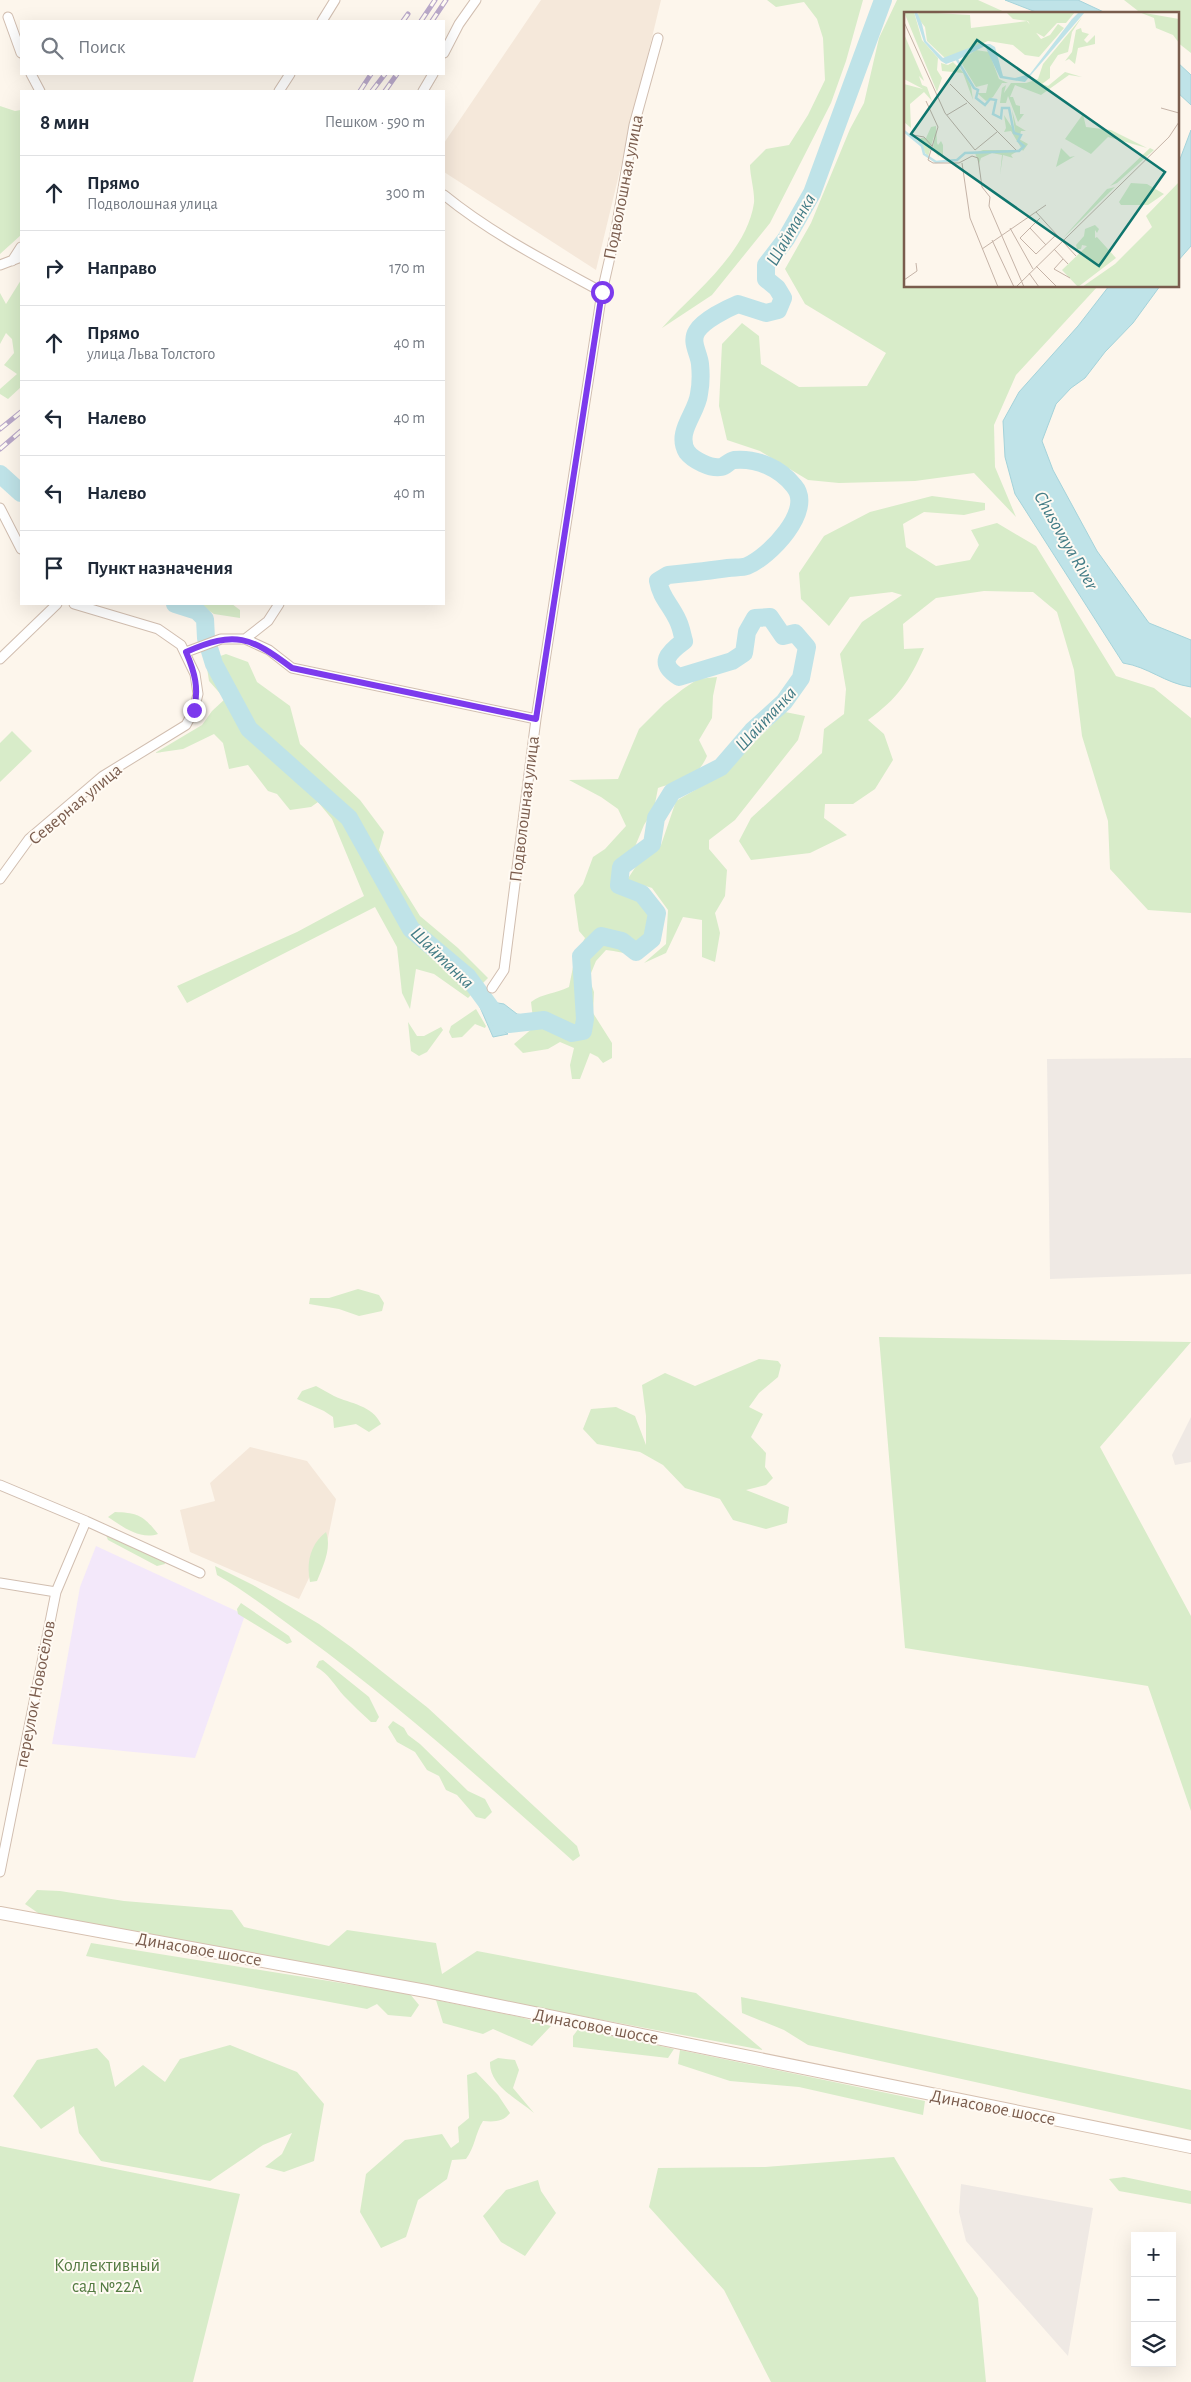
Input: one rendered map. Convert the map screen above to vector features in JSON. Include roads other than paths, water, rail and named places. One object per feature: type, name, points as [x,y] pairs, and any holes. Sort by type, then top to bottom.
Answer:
[{"type":"street","points":[[323,20],[335,0]]},
{"type":"street","points":[[445,51],[459,24],[476,0]]},
{"type":"street","points":[[8,17],[20,49]]},
{"type":"street","name":"Подволошная улица","points":[[492,988],[504,970],[536,719],[602,292],[615,235],[634,125],[658,38]]},
{"type":"street","points":[[32,75],[40,90]]},
{"type":"street","points":[[280,90],[289,75]]},
{"type":"street","points":[[424,90],[431,75]]},
{"type":"street","points":[[445,196],[465,212],[513,243],[602,292]]},
{"type":"street","points":[[12,261],[20,249]]},
{"type":"street","points":[[0,265],[20,257]]},
{"type":"street","points":[[0,508],[20,547]]},
{"type":"street","points":[[0,659],[56,605]]},
{"type":"street","points":[[77,605],[158,629],[181,645],[186,652],[213,641],[230,638],[244,639],[269,650],[292,668],[536,719]]},
{"type":"street","points":[[244,639],[268,621],[277,605]]},
{"type":"street","name":"Северная улица","points":[[0,880],[29,839],[103,776],[186,725],[194,710],[198,694],[196,674],[186,652]]},
{"type":"street","points":[[0,1485],[86,1521],[200,1573]]},
{"type":"street","name":"переулок Новосёлов","points":[[0,1872],[4,1828],[56,1592],[86,1521]]},
{"type":"street","points":[[0,1583],[56,1592]]},
{"type":"street","name":"Динасовое шоссе","points":[[0,1913],[426,1991],[1191,2147]]},
{"type":"water","points":[[1005,0],[1078,0],[1104,12],[1036,12]]},
{"type":"water","points":[[1178,63],[1191,75],[1191,105],[1178,93]]},
{"type":"water","points":[[1191,130],[1191,246],[1178,261],[1178,164]]},
{"type":"water","name":"Chusovaya River","points":[[1107,288],[1159,288],[1133,323],[1105,352],[1085,378],[1071,388],[1056,404],[1042,441],[1053,470],[1097,551],[1149,623],[1191,640],[1191,687],[1123,663],[1015,494],[1005,457],[1003,421],[1019,392],[1078,326]]},
{"type":"water","points":[[487,996],[492,1002],[504,1004],[517,1014],[531,1016],[537,1021],[514,1027],[513,1029],[503,1030],[508,1034],[493,1037],[479,1005],[480,1000]]},
{"type":"waterway","name":"Шайтанка","points":[[178,605],[197,611],[205,619],[206,638],[214,664],[249,729],[349,818],[411,929],[468,977],[499,1019],[509,1024],[544,1020],[572,1033],[583,1031],[585,1019],[581,956],[601,936],[622,941],[636,952],[652,939],[657,913],[642,894],[619,885],[621,867],[652,844],[656,818],[672,792],[721,767],[752,731],[784,702],[801,678],[807,647],[795,633],[783,636],[770,617],[755,618],[747,632],[744,653],[732,661],[679,677],[668,667],[667,658],[684,641],[679,623],[661,592],[658,581],[668,575],[747,566],[767,553],[787,532],[799,507],[799,496],[794,486],[775,469],[743,460],[734,460],[721,467],[712,467],[698,461],[687,452],[684,445],[685,430],[700,390],[700,364],[694,339],[700,327],[710,319],[738,304],[766,313],[778,310],[783,298],[777,288],[766,279],[766,265],[786,239],[812,193],[883,0]]},
{"type":"waterway","name":"Шайтанка","points":[[0,474],[20,492]]},
{"type":"railway","points":[[422,20],[435,0]]},
{"type":"railway","points":[[433,20],[446,0]]},
{"type":"railway","points":[[404,20],[408,14]]},
{"type":"railway","points":[[361,90],[370,75]]},
{"type":"railway","points":[[373,90],[384,75]]},
{"type":"railway","points":[[386,90],[396,75]]},
{"type":"railway","points":[[0,429],[20,413]]},
{"type":"railway","points":[[0,449],[20,432]]},
{"type":"park label","name":"Коллективный сад №22А","points":[[107,2275]]}]
